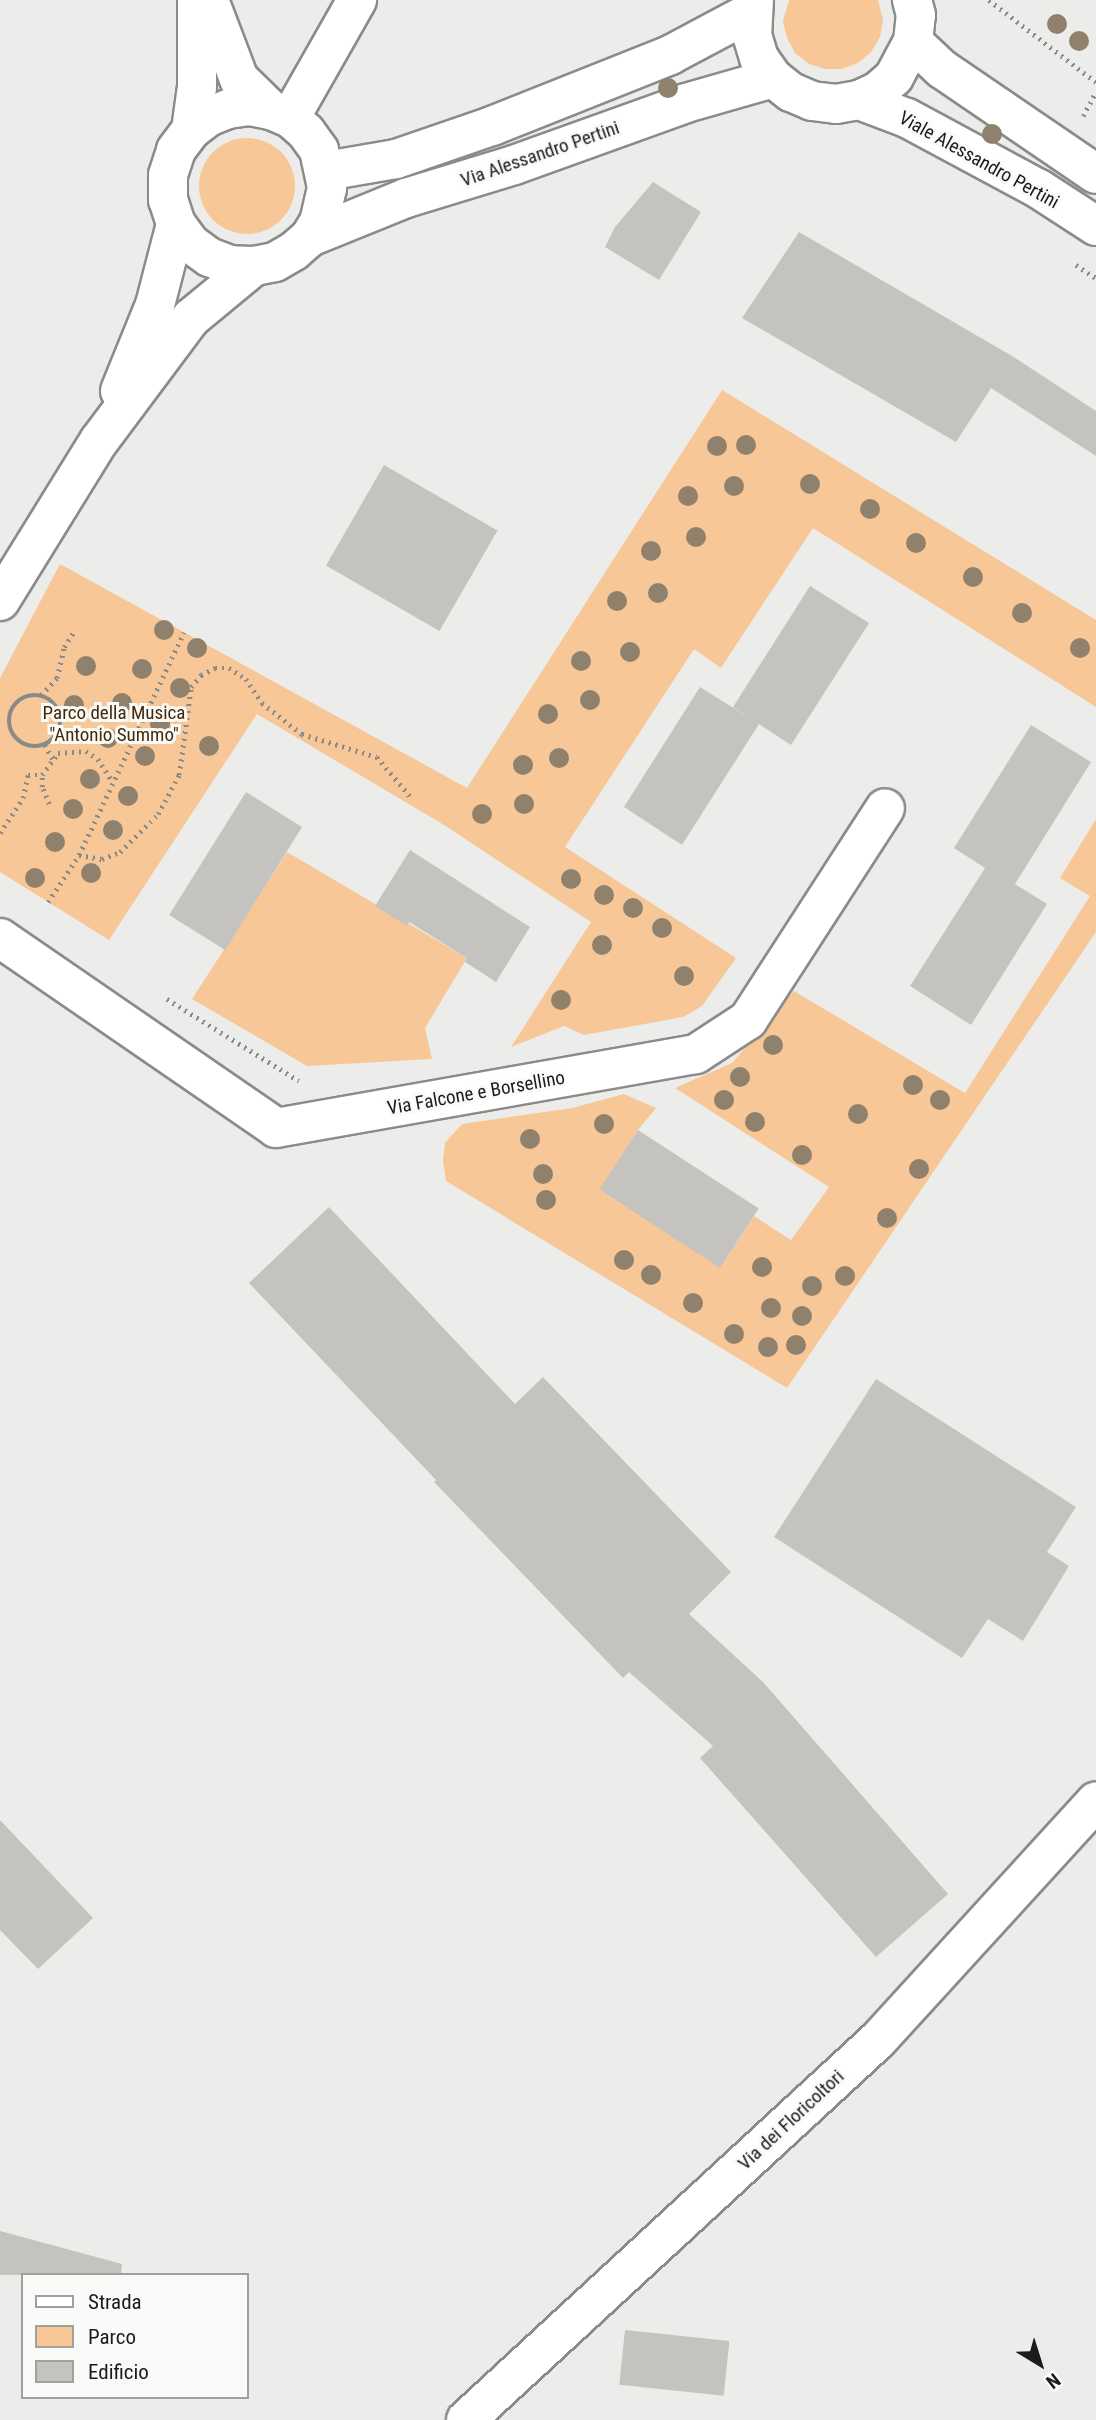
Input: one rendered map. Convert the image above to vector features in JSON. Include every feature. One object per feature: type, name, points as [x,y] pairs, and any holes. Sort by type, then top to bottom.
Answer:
[{"type":"main road","points":[[191,130],[197,87],[197,0]]},
{"type":"main road","points":[[209,0],[239,79],[306,132],[319,150],[326,171],[325,205],[310,237],[294,251],[275,262],[254,266],[230,265],[209,257],[190,243],[176,224],[168,200],[168,175],[176,150],[191,130],[208,117],[228,108],[250,106],[280,114]]},
{"type":"main road","points":[[280,114],[357,0]]},
{"type":"main road","points":[[753,6],[752,35],[759,58],[773,78],[791,92],[812,101],[836,104],[859,100],[878,91],[894,78],[913,42],[916,15],[912,0]]},
{"type":"main road","points":[[326,171],[396,159],[492,126],[670,55],[753,6]]},
{"type":"main road","points":[[913,42],[942,69],[1096,174]]},
{"type":"main road","name":"Via Alessandro Pertini","points":[[310,237],[406,198],[514,165],[686,103],[773,78]]},
{"type":"main road","name":"Viale Alessandro Pertini","points":[[859,100],[908,118],[1039,189],[1096,226]]},
{"type":"main road","points":[[99,441],[155,305],[176,224]]},
{"type":"main road","points":[[0,601],[99,441],[191,318],[254,266]]},
{"type":"main road","name":"Via Falcone e Borsellino","points":[[0,938],[276,1128],[696,1054],[748,1020],[885,808]]},
{"type":"main road","name":"Via dei Floricoltori","points":[[488,2412],[878,2040],[1096,1801]]},
{"type":"path","points":[[989,0],[1096,82]]},
{"type":"path","points":[[48,902],[79,855],[184,632]]},
{"type":"path","points":[[41,695],[57,678],[64,648],[73,634]]},
{"type":"path","points":[[79,855],[102,859],[120,852],[158,814],[179,775],[191,687],[201,676],[215,668],[229,668],[246,679],[262,703],[302,734],[377,757],[410,796]]},
{"type":"path","points":[[32,695],[41,695],[55,704],[62,720],[57,737],[45,745],[26,746],[12,734],[12,709],[17,702],[32,695]]},
{"type":"path","points":[[45,745],[53,758]]},
{"type":"path","points":[[49,804],[42,787],[42,775],[53,758],[72,750],[86,751],[98,759],[113,782]]},
{"type":"path","points":[[0,833],[23,798],[28,775],[42,775]]},
{"type":"path","points":[[162,996],[301,1083]]},
{"type":"green space","points":[[789,0],[878,0],[883,20],[880,37],[871,52],[858,63],[842,69],[825,69],[809,64],[795,53],[787,38],[783,21]]},
{"type":"green space","points":[[247,138],[265,142],[281,152],[291,168],[295,186],[291,204],[281,220],[265,230],[247,234],[229,230],[213,220],[203,204],[199,186],[203,168],[213,152],[229,142]]},
{"type":"green space","name":"Parco della Musica \"Antonio Summo\"","points":[[722,390],[1096,620],[1096,707],[813,528],[721,668],[694,649],[565,847],[736,958],[702,1006],[683,1017],[584,1035],[564,1026],[511,1047],[591,922],[444,825],[257,714],[109,940],[0,872],[0,678],[60,564],[467,788]]},
{"type":"green space","points":[[1096,819],[1096,932],[787,1388],[446,1181],[443,1160],[445,1143],[462,1124],[572,1108],[624,1094],[656,1108],[638,1130],[600,1190],[721,1267],[754,1216],[791,1240],[829,1187],[675,1088],[732,1063],[794,991],[965,1093],[1090,896],[1060,878]]},
{"type":"green space","points":[[287,852],[467,958],[425,1028],[432,1059],[307,1066],[192,999]]},
{"type":"building","points":[[653,182],[701,212],[659,280],[605,247],[615,227]]},
{"type":"building","points":[[799,232],[1012,356],[1096,411],[1096,456],[991,388],[956,442],[742,318]]},
{"type":"building","points":[[384,465],[497,530],[439,631],[326,565]]},
{"type":"building","points":[[810,586],[869,623],[791,745],[759,724],[682,845],[624,807],[700,687],[751,719],[733,707]]},
{"type":"building","points":[[1031,725],[1091,762],[1015,884],[1047,904],[971,1025],[910,986],[985,868],[954,848]]},
{"type":"building","points":[[246,792],[302,827],[225,950],[169,915]]},
{"type":"building","points":[[410,850],[530,927],[496,982],[465,962],[467,958],[409,922],[407,926],[375,906]]},
{"type":"building","points":[[638,1130],[759,1208],[720,1268],[599,1190]]},
{"type":"building","points":[[329,1207],[515,1404],[543,1377],[731,1572],[689,1614],[763,1682],[948,1894],[876,1957],[700,1758],[713,1746],[629,1672],[623,1678],[434,1482],[436,1480],[249,1283]]},
{"type":"building","points":[[876,1379],[1076,1507],[1047,1552],[1069,1566],[1023,1641],[988,1619],[962,1658],[774,1537]]},
{"type":"building","points":[[0,1820],[93,1918],[38,1969],[0,1930]]},
{"type":"building","points":[[0,2231],[122,2264],[121,2273],[0,2275]]},
{"type":"building","points":[[625,2330],[729,2341],[724,2396],[619,2385]]}]
